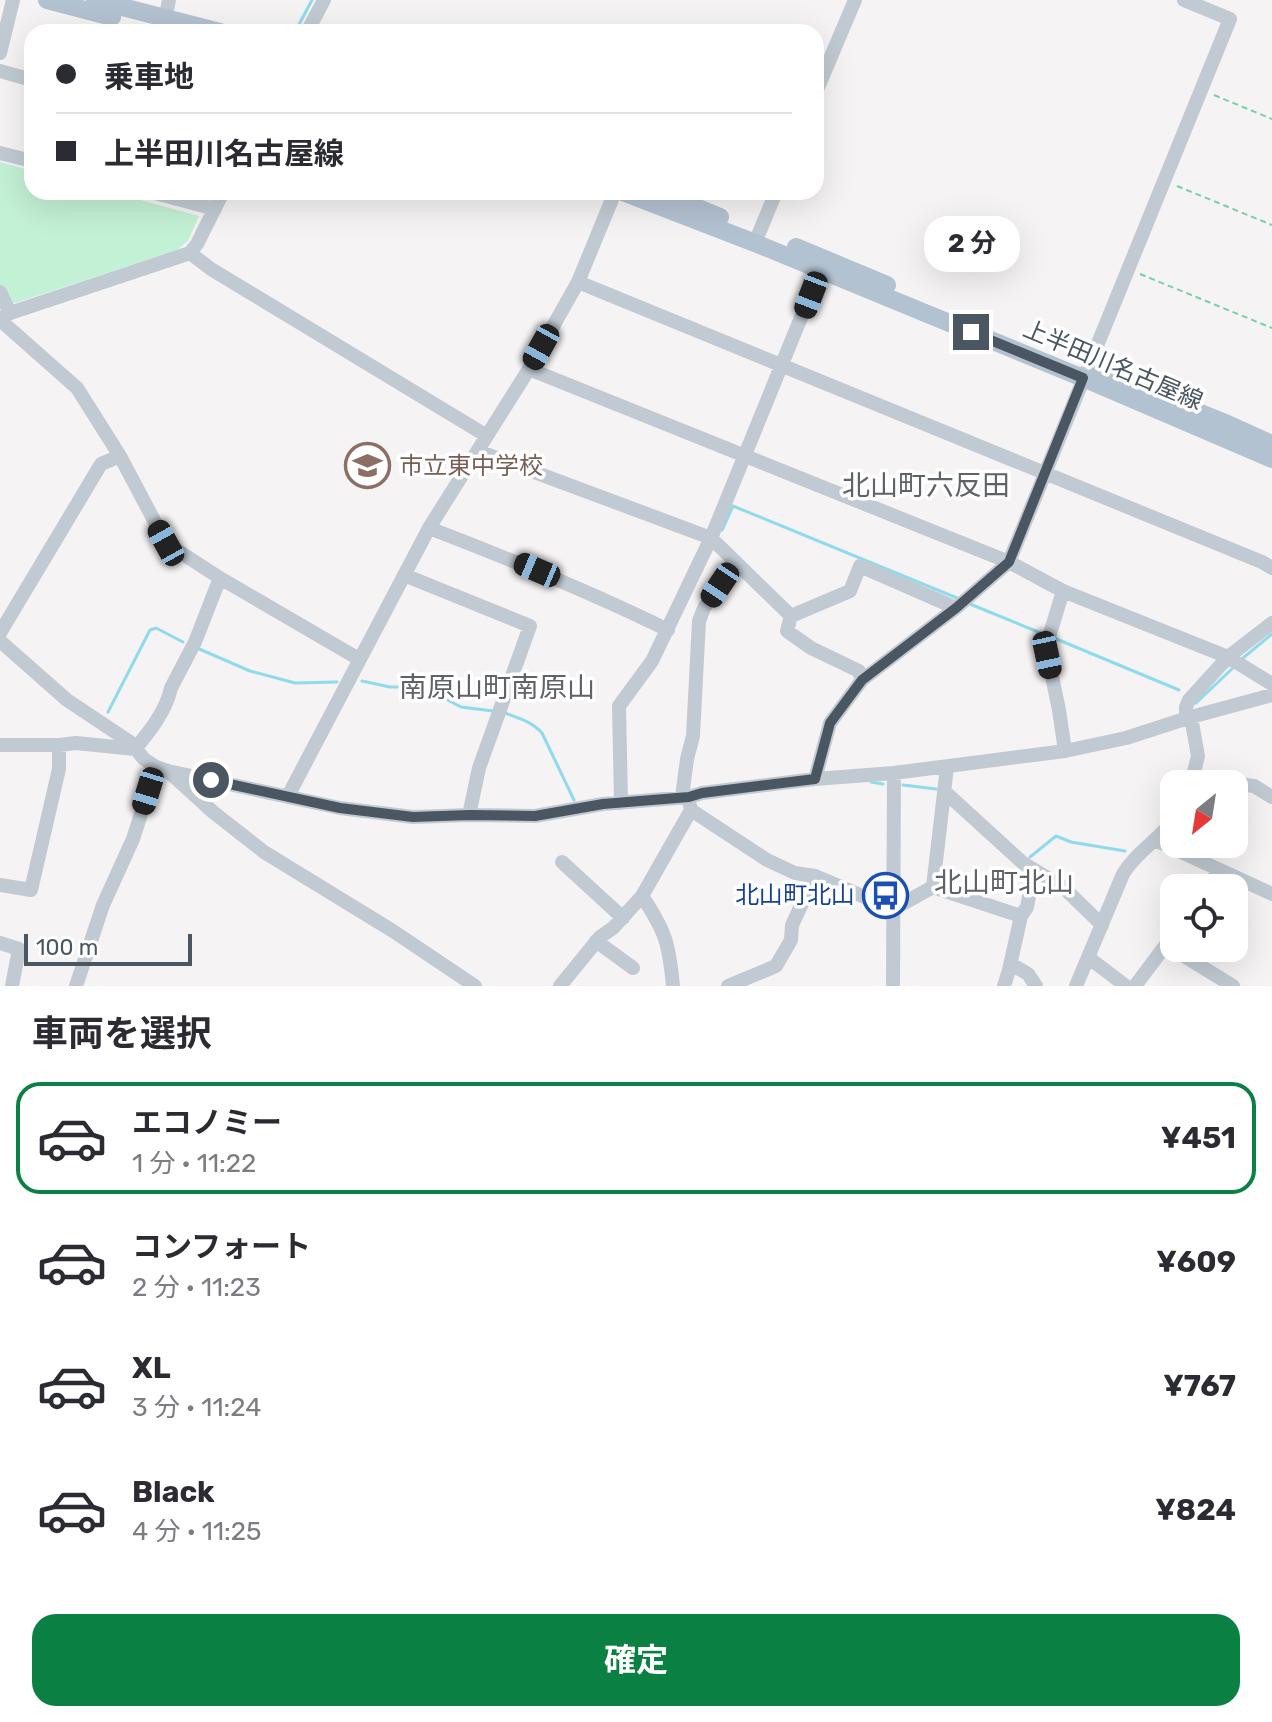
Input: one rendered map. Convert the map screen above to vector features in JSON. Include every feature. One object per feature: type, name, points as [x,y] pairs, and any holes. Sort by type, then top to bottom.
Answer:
[{"type":"main road","points":[[47,0],[167,20]]},
{"type":"main road","points":[[95,0],[167,20]]},
{"type":"main road","name":"上半田川名古屋線","points":[[643,200],[1085,373],[1223,422],[1272,444]]},
{"type":"main road","name":"上半田川名古屋線","points":[[679,200],[1085,373],[1272,459]]},
{"type":"street","points":[[0,53],[13,0]]},
{"type":"street","points":[[311,24],[324,0]]},
{"type":"street","points":[[824,73],[855,0]]},
{"type":"street","points":[[815,779],[830,723],[862,680],[956,608],[1009,562],[1230,19],[1184,0]]},
{"type":"street","points":[[0,71],[24,78]]},
{"type":"street","points":[[0,153],[24,159]]},
{"type":"street","points":[[181,200],[215,209]]},
{"type":"street","points":[[3,318],[190,253],[219,200]]},
{"type":"street","points":[[288,796],[429,528],[529,369],[578,282],[612,200]]},
{"type":"street","points":[[759,233],[773,200]]},
{"type":"street","points":[[190,253],[211,269],[487,436]]},
{"type":"street","points":[[621,803],[619,706],[652,661],[711,538],[820,271]]},
{"type":"street","points":[[578,282],[1272,568]]},
{"type":"street","points":[[0,292],[3,318],[77,388],[120,456],[166,543],[359,659]]},
{"type":"street","points":[[529,369],[1009,562],[1063,591],[1228,657],[1272,684]]},
{"type":"street","points":[[478,451],[711,538],[791,616]]},
{"type":"street","points":[[0,633],[101,464],[120,456]]},
{"type":"street","points":[[429,528],[611,601],[668,630]]},
{"type":"street","points":[[560,986],[596,941],[623,918],[642,896],[687,801],[687,759],[693,736],[699,621],[704,608],[736,562]]},
{"type":"street","points":[[791,616],[850,591],[860,566],[956,608]]},
{"type":"street","points":[[404,575],[530,626],[479,768],[469,815]]},
{"type":"street","points":[[135,749],[152,729],[206,615],[220,578]]},
{"type":"street","points":[[1063,591],[1046,647],[1065,751]]},
{"type":"street","points":[[791,616],[787,631],[811,648],[859,671],[862,680]]},
{"type":"street","points":[[1195,770],[1198,756],[1186,707],[1189,700],[1228,657],[1272,623]]},
{"type":"street","points":[[0,641],[67,700],[130,742],[144,759],[162,769],[264,852],[393,931],[475,986]]},
{"type":"street","points":[[162,769],[340,808],[413,817],[535,816],[621,803],[687,801],[702,793],[1065,751],[1126,738],[1272,695]]},
{"type":"street","points":[[0,745],[76,743],[135,749]]},
{"type":"street","points":[[0,885],[31,890],[59,769],[59,745]]},
{"type":"street","points":[[933,887],[947,767]]},
{"type":"street","points":[[76,986],[103,905],[162,769]]},
{"type":"street","points":[[893,986],[894,773]]},
{"type":"street","points":[[1248,786],[1272,797]]},
{"type":"street","points":[[944,791],[1023,863],[1064,888],[1102,925]]},
{"type":"street","points":[[687,801],[767,860],[795,873],[815,876],[893,909]]},
{"type":"street","points":[[1076,986],[1123,874],[1131,861],[1160,834]]},
{"type":"street","points":[[1155,840],[1272,894]]},
{"type":"street","points":[[562,862],[623,918]]},
{"type":"street","points":[[1216,874],[1218,869]]},
{"type":"street","points":[[1004,986],[1021,916],[1027,907],[1034,870]]},
{"type":"street","points":[[728,986],[776,966],[791,940],[792,925],[815,876]]},
{"type":"street","points":[[893,909],[933,887],[1021,916]]},
{"type":"street","points":[[642,896],[660,922],[667,941],[673,986]]},
{"type":"street","points":[[596,941],[633,968]]},
{"type":"street","points":[[0,943],[19,949],[12,986]]},
{"type":"street","points":[[1135,986],[1160,953]]},
{"type":"street","points":[[1089,958],[1126,986]]},
{"type":"street","points":[[1200,962],[1233,986]]},
{"type":"street","points":[[1011,964],[1028,974],[1036,986]]},
{"type":"path","points":[[1200,89],[1272,119]]},
{"type":"path","points":[[1163,181],[1272,225]]},
{"type":"path","points":[[1127,269],[1272,328]]},
{"type":"green space","points":[[0,162],[24,169],[24,200],[140,200],[199,216],[188,241],[177,250],[12,304],[0,285]]},
{"type":"waterway","points":[[299,24],[312,0]]},
{"type":"waterway","points":[[722,530],[733,506],[957,598]]},
{"type":"waterway","points":[[970,604],[1043,634]]},
{"type":"waterway","points":[[108,712],[150,630],[156,628],[183,642]]},
{"type":"waterway","points":[[1243,658],[1272,634]]},
{"type":"waterway","points":[[1054,638],[1179,690]]},
{"type":"waterway","points":[[197,648],[250,671],[295,683],[337,682]]},
{"type":"waterway","points":[[1196,703],[1234,667]]},
{"type":"waterway","points":[[362,681],[390,687],[415,687],[461,707],[493,711]]},
{"type":"waterway","points":[[505,713],[530,723],[542,733],[574,800]]},
{"type":"waterway","points":[[871,782],[883,784]]},
{"type":"waterway","points":[[903,785],[936,789]]},
{"type":"waterway","points":[[1030,857],[1056,836],[1071,842],[1125,851]]},
{"type":"place","name":"市立東中学校","points":[[368,466]]},
{"type":"place","name":"北山町北山","points":[[886,895]]},
{"type":"district","name":"北山町六反田","points":[[926,485]]},
{"type":"district","name":"南原山町南原山","points":[[497,687]]},
{"type":"district","name":"北山町北山","points":[[1004,882]]},
{"type":"route","points":[[211,780],[340,808],[413,817],[535,816],[603,804],[689,797],[815,779],[830,723],[862,680],[956,608],[1009,562],[1083,378],[971,332]]}]
